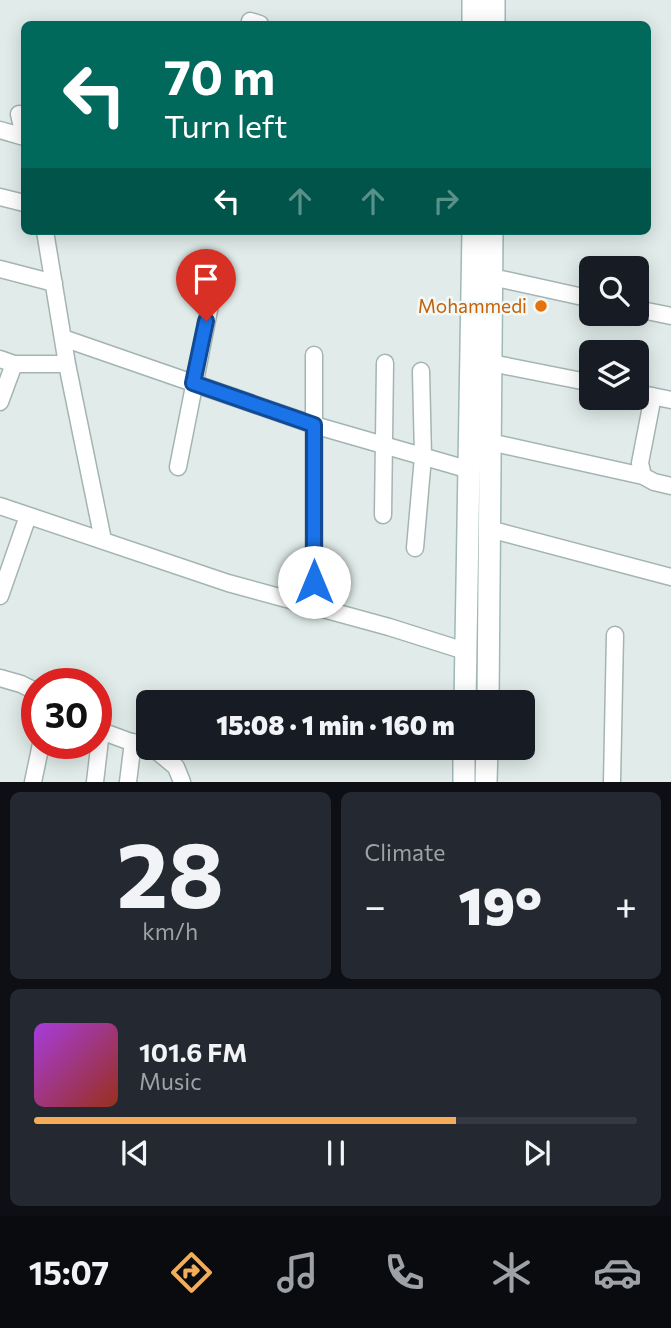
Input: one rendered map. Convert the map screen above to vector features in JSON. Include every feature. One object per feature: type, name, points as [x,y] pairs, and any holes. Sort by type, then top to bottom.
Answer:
[{"type":"street","points":[[473,0],[473,21]]},
{"type":"street","points":[[494,0],[494,21]]},
{"type":"street","points":[[19,114],[21,123]]},
{"type":"street","points":[[0,130],[21,136]]},
{"type":"street","points":[[0,197],[21,202]]},
{"type":"street","points":[[46,235],[67,364],[103,540]]},
{"type":"street","points":[[465,690],[473,235]]},
{"type":"street","points":[[488,690],[492,235]]},
{"type":"street","points":[[0,269],[54,283]]},
{"type":"street","points":[[492,277],[579,296]]},
{"type":"street","points":[[178,467],[211,300]]},
{"type":"street","points":[[649,311],[671,316]]},
{"type":"street","points":[[63,338],[314,425],[470,470]]},
{"type":"street","points":[[314,355],[314,608]]},
{"type":"street","points":[[0,402],[7,362],[67,364]]},
{"type":"street","points":[[383,515],[385,363]]},
{"type":"street","points":[[491,363],[579,380]]},
{"type":"street","points":[[415,548],[423,457],[421,371]]},
{"type":"street","points":[[649,395],[671,400]]},
{"type":"street","points":[[643,476],[640,463],[644,410]]},
{"type":"street","points":[[490,442],[643,476],[653,482],[671,486]]},
{"type":"street","points":[[0,506],[228,583],[389,627],[465,651]]},
{"type":"street","points":[[0,596],[28,516]]},
{"type":"street","points":[[489,529],[671,577]]},
{"type":"street","points":[[612,782],[615,635]]},
{"type":"street","points":[[0,678],[21,684]]},
{"type":"street","points":[[112,734],[158,752],[176,767],[182,782]]},
{"type":"street","points":[[128,782],[132,742]]},
{"type":"street","points":[[33,782],[38,759]]},
{"type":"street","points":[[95,782],[97,759]]},
{"type":"street","points":[[464,760],[464,782]]},
{"type":"street","points":[[486,782],[487,760]]},
{"type":"place","name":"Mohammedi","points":[[541,306]]},
{"type":"route","points":[[206,321],[193,383],[314,425],[314,582]]}]
